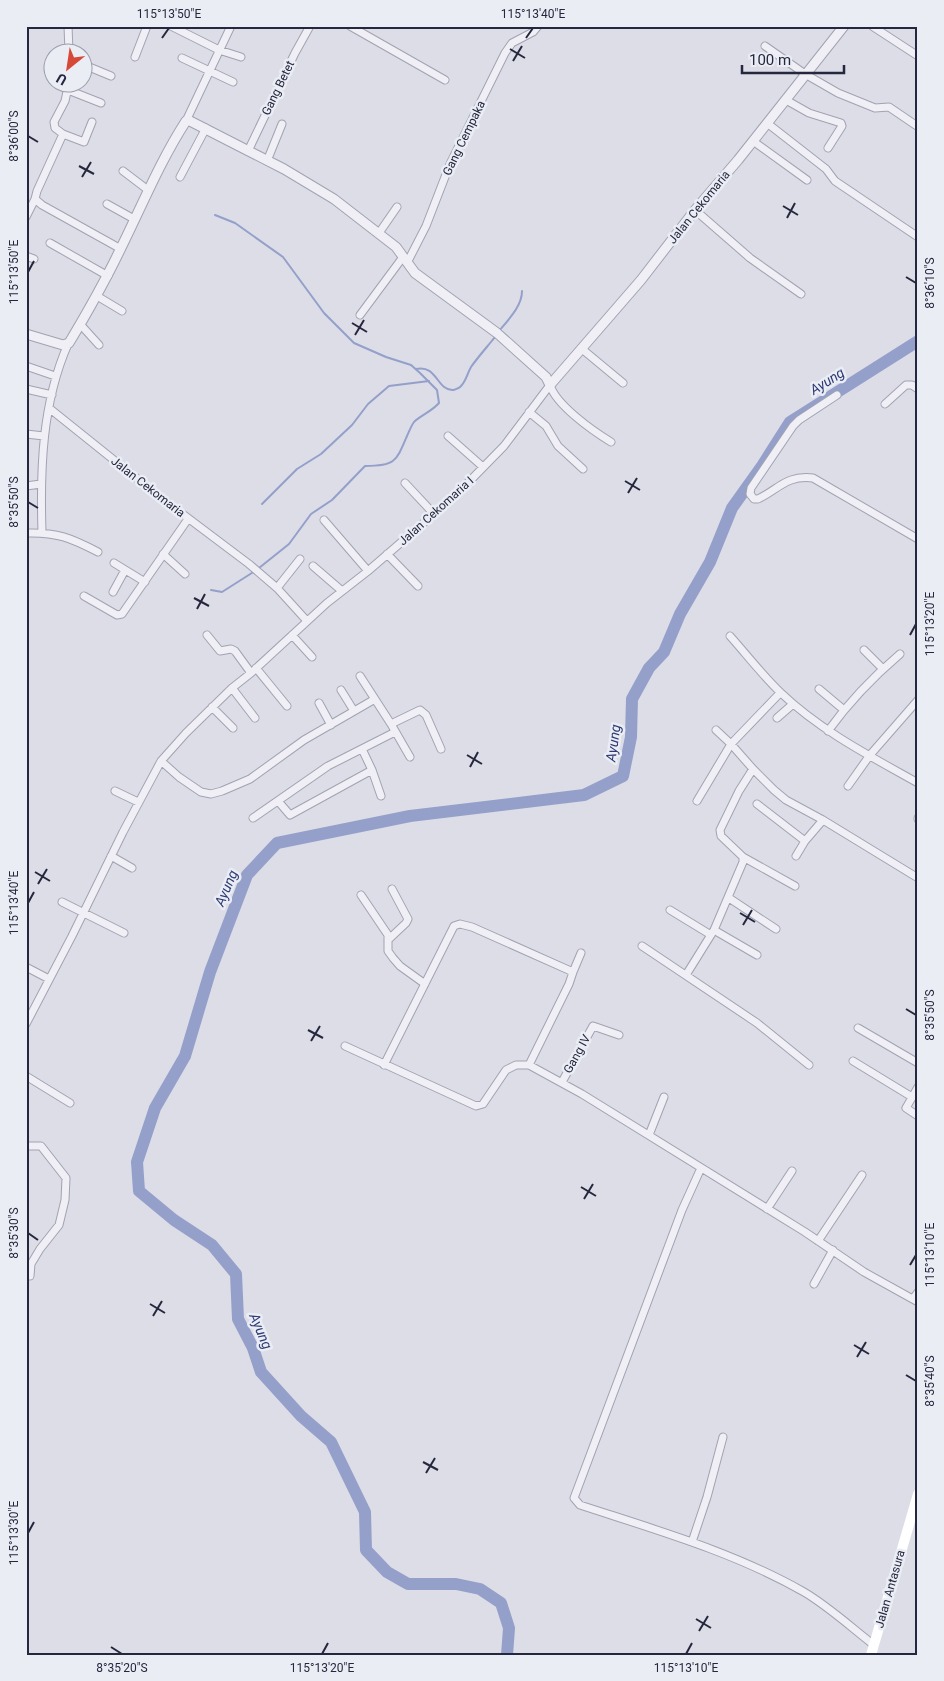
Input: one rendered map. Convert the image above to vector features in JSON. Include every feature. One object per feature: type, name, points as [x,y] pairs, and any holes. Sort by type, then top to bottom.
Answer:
[{"type":"main road","name":"Jalan Antasura","points":[[872,1650],[918,1494]]},
{"type":"street","points":[[68,26],[69,42]]},
{"type":"street","points":[[135,57],[147,26]]},
{"type":"street","points":[[171,26],[219,50],[242,57]]},
{"type":"street","points":[[42,532],[41,484],[44,436],[55,376],[68,344],[108,276],[148,190],[173,141],[186,121],[231,26]]},
{"type":"street","name":"Gang Betet","points":[[248,151],[310,26]]},
{"type":"street","points":[[350,26],[445,80]]},
{"type":"street","name":"Gang Cempaka","points":[[360,315],[405,260],[426,226],[450,164],[505,53],[512,44],[533,32],[538,26]]},
{"type":"street","name":"Jalan Cekomaria","points":[[550,385],[641,280],[695,210],[753,141],[844,26]]},
{"type":"street","points":[[872,26],[918,56]]},
{"type":"street","points":[[765,46],[805,74],[838,93],[871,107],[891,108],[917,126]]},
{"type":"street","points":[[182,58],[233,82]]},
{"type":"street","points":[[92,68],[111,76]]},
{"type":"street","points":[[67,92],[65,101],[54,122],[55,128],[63,134],[84,142],[92,122]]},
{"type":"street","points":[[81,92],[101,103]]},
{"type":"street","points":[[786,100],[809,113],[841,123],[842,126],[828,148]]},
{"type":"street","points":[[186,121],[196,122],[334,199],[396,247],[410,269],[499,335],[546,377],[557,398],[581,421],[611,442]]},
{"type":"street","points":[[767,123],[826,169],[835,181],[918,237]]},
{"type":"street","points":[[267,161],[282,124]]},
{"type":"street","points":[[180,177],[206,128]]},
{"type":"street","points":[[26,217],[63,134]]},
{"type":"street","points":[[753,141],[808,180]]},
{"type":"street","points":[[123,171],[148,190]]},
{"type":"street","points":[[35,199],[42,205],[121,250]]},
{"type":"street","points":[[107,204],[134,219]]},
{"type":"street","points":[[379,234],[397,207]]},
{"type":"street","points":[[695,210],[744,254],[801,294]]},
{"type":"street","points":[[50,243],[108,276]]},
{"type":"street","points":[[26,256],[34,259]]},
{"type":"street","points":[[97,296],[122,311]]},
{"type":"street","points":[[80,324],[100,345]]},
{"type":"street","points":[[26,334],[58,344],[68,344]]},
{"type":"street","points":[[582,349],[623,383]]},
{"type":"street","points":[[26,366],[55,376]]},
{"type":"street","name":"Jalan Cekomaria I","points":[[27,1018],[84,912],[138,802],[161,761],[186,733],[232,688],[307,621],[457,494],[504,446],[550,385]]},
{"type":"street","points":[[885,404],[906,385],[912,385],[918,389]]},
{"type":"street","points":[[26,390],[52,395]]},
{"type":"street","points":[[837,396],[799,420],[793,426],[751,488],[750,494],[754,499],[758,499],[790,479],[812,478],[918,539]]},
{"type":"street","name":"Jalan Cekomaria","points":[[49,408],[188,519],[248,564],[277,588],[307,621]]},
{"type":"street","points":[[529,412],[546,426],[558,446],[583,469]]},
{"type":"street","points":[[26,434],[44,436]]},
{"type":"street","points":[[448,436],[484,467]]},
{"type":"street","points":[[26,486],[41,484]]},
{"type":"street","points":[[405,484],[434,514]]},
{"type":"street","points":[[84,596],[119,616],[122,614],[188,519]]},
{"type":"street","points":[[324,520],[368,571]]},
{"type":"street","points":[[26,533],[42,532],[69,537],[98,552]]},
{"type":"street","points":[[163,554],[185,574]]},
{"type":"street","points":[[387,554],[418,586]]},
{"type":"street","points":[[277,588],[300,559]]},
{"type":"street","points":[[114,563],[145,582]]},
{"type":"street","points":[[313,566],[342,591]]},
{"type":"street","points":[[114,592],[125,570]]},
{"type":"street","points":[[292,634],[312,657]]},
{"type":"street","points":[[207,635],[220,651],[231,649],[235,651],[287,706]]},
{"type":"street","points":[[730,636],[780,693],[793,704],[848,744],[918,783]]},
{"type":"street","points":[[864,650],[883,669]]},
{"type":"street","points":[[828,731],[844,710],[900,654]]},
{"type":"street","points":[[360,676],[410,757]]},
{"type":"street","points":[[232,688],[255,718]]},
{"type":"street","points":[[819,689],[844,710]]},
{"type":"street","points":[[341,690],[354,711]]},
{"type":"street","points":[[697,801],[731,744],[780,693]]},
{"type":"street","points":[[161,761],[190,785],[201,792],[211,794],[250,779],[304,740],[375,699]]},
{"type":"street","points":[[848,786],[870,756],[918,700]]},
{"type":"street","points":[[319,703],[331,724]]},
{"type":"street","points":[[777,718],[793,704]]},
{"type":"street","points":[[212,707],[233,728]]},
{"type":"street","points":[[391,724],[420,710],[426,715],[441,749]]},
{"type":"street","points":[[716,730],[786,800],[823,820],[918,878]]},
{"type":"street","points":[[253,818],[328,766],[395,732]]},
{"type":"street","points":[[362,749],[381,796]]},
{"type":"street","points":[[753,769],[720,830],[721,836],[743,857],[794,886]]},
{"type":"street","points":[[278,801],[290,814],[372,770]]},
{"type":"street","points":[[115,791],[138,802]]},
{"type":"street","points":[[757,804],[806,841]]},
{"type":"street","points":[[796,856],[823,820]]},
{"type":"street","points":[[111,856],[132,868]]},
{"type":"street","points":[[686,975],[713,932],[729,898],[743,862],[743,857]]},
{"type":"street","points":[[389,939],[408,919],[392,889]]},
{"type":"street","points":[[361,895],[389,939],[388,951],[393,958],[400,966],[425,984]]},
{"type":"street","points":[[729,898],[776,929]]},
{"type":"street","points":[[62,902],[124,933]]},
{"type":"street","points":[[670,910],[757,955]]},
{"type":"street","points":[[384,1065],[454,926],[460,924],[472,928],[573,972]]},
{"type":"street","points":[[642,946],[757,1023],[809,1065]]},
{"type":"street","points":[[529,1065],[581,954]]},
{"type":"street","points":[[26,967],[49,979]]},
{"type":"street","name":"Gang IV","points":[[562,1082],[592,1027],[595,1025],[619,1035]]},
{"type":"street","points":[[858,1028],[918,1063]]},
{"type":"street","points":[[345,1046],[476,1106],[483,1104],[506,1070],[516,1065],[529,1065],[562,1082],[649,1135],[818,1240],[864,1272],[916,1301],[918,1292]]},
{"type":"street","points":[[853,1061],[912,1096]]},
{"type":"street","points":[[26,1076],[70,1103]]},
{"type":"street","points":[[918,1087],[906,1108],[918,1116]]},
{"type":"street","points":[[649,1135],[664,1097]]},
{"type":"street","points":[[26,1146],[41,1146],[66,1178],[66,1200],[59,1225],[30,1264],[30,1276]]},
{"type":"street","points":[[701,1168],[682,1210],[574,1498],[580,1505],[692,1542],[779,1579],[806,1593],[872,1650]]},
{"type":"street","points":[[767,1208],[792,1170]]},
{"type":"street","points":[[818,1240],[862,1175]]},
{"type":"street","points":[[814,1284],[833,1250]]},
{"type":"street","points":[[692,1542],[707,1498],[723,1437]]},
{"type":"waterway","points":[[215,215],[235,223],[283,257],[324,313],[354,343],[386,357],[411,365],[437,390],[439,403],[414,422],[400,452],[393,461],[383,465],[365,466],[332,500],[311,514],[289,544],[259,568]]},
{"type":"waterway","points":[[499,331],[511,317],[520,302],[522,291]]},
{"type":"waterway","points":[[416,369],[428,370],[443,386],[448,389],[456,389],[462,385],[471,367],[495,337]]},
{"type":"waterway","name":"Ayung","points":[[507,1655],[509,1628],[501,1603],[480,1589],[456,1584],[408,1584],[387,1572],[366,1550],[365,1512],[331,1442],[301,1416],[261,1372],[253,1348],[238,1319],[236,1274],[212,1245],[174,1220],[139,1191],[137,1162],[155,1108],[185,1056],[210,972],[247,875],[277,843],[410,816],[584,795],[623,776],[631,737],[632,699],[649,668],[664,652],[680,614],[710,562],[732,508],[790,422],[918,341]]},
{"type":"waterway","points":[[262,504],[297,469],[321,454],[352,425],[368,404],[389,386],[429,381]]},
{"type":"waterway","points":[[211,590],[222,592],[255,571]]}]
